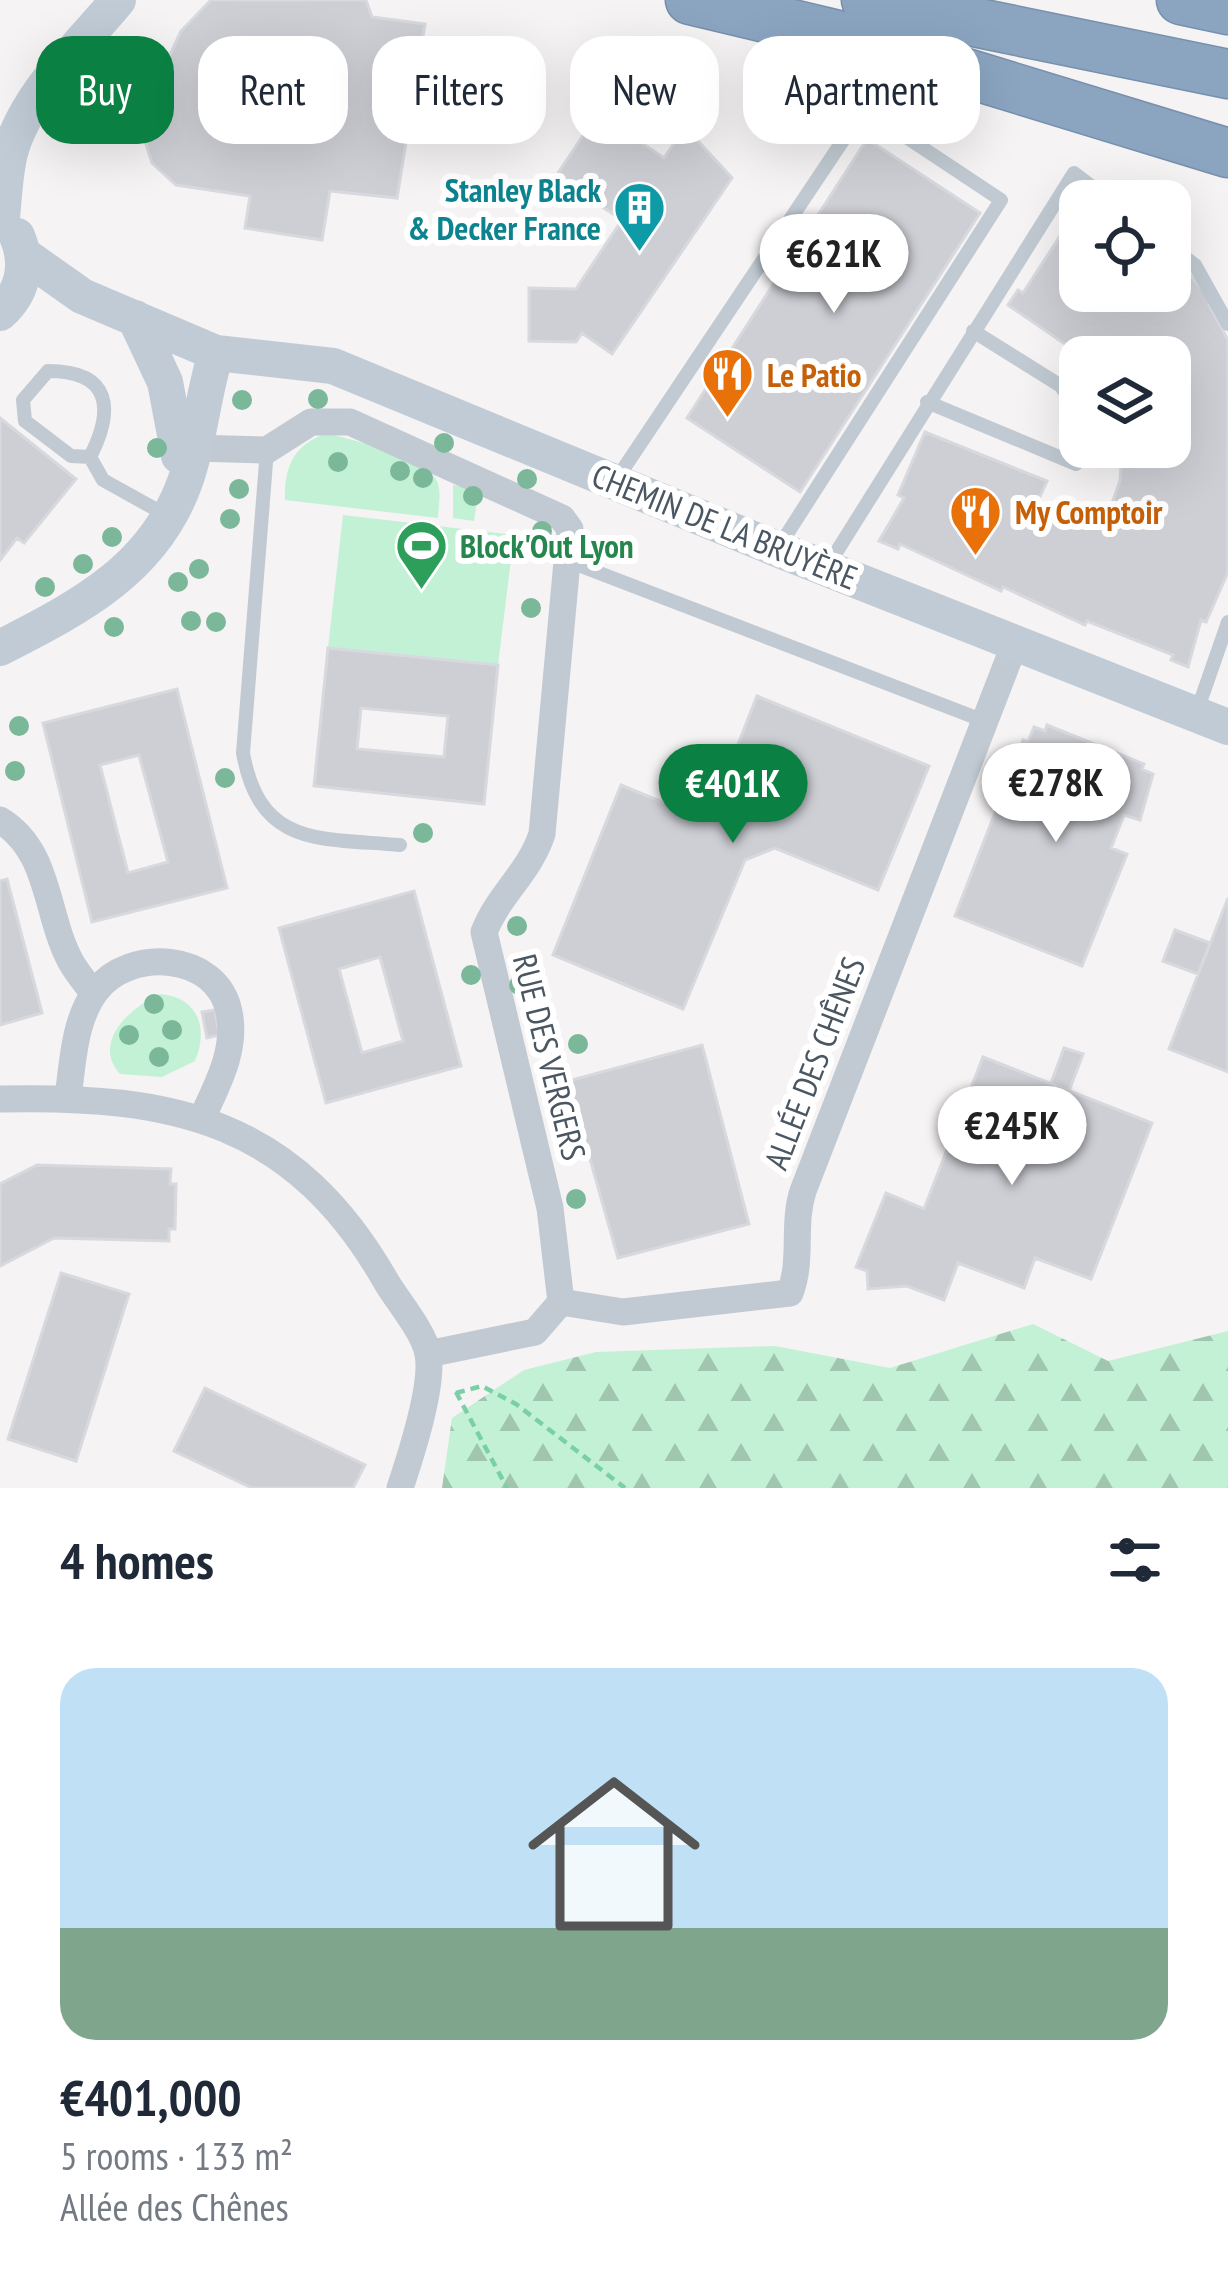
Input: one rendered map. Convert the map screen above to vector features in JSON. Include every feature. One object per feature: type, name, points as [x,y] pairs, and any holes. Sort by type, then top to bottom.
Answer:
[{"type":"highway","points":[[690,0],[851,38],[1224,155]]},
{"type":"highway","points":[[1181,0],[1228,10]]},
{"type":"highway","points":[[864,11],[1228,74]]},
{"type":"main road","points":[[86,36],[118,0]]},
{"type":"main road","points":[[0,118],[36,79]]},
{"type":"main road","points":[[2,312],[23,275],[23,254],[1,217],[10,152],[36,103]]},
{"type":"main road","name":"CHEMIN DE LA BRUYÈRE","points":[[23,254],[82,296],[216,353],[333,366],[777,550],[1212,721]]},
{"type":"main road","points":[[2,312],[82,296]]},
{"type":"main road","points":[[135,318],[177,421],[180,464],[168,517]]},
{"type":"main road","points":[[0,648],[76,609],[125,575],[168,517],[193,448],[204,384],[216,353]]},
{"type":"street","name":"RUE DES VERGERS","points":[[193,448],[267,450],[311,422],[350,422],[562,518],[570,529],[542,834],[534,858],[496,901],[484,932],[550,1208],[561,1302]]},
{"type":"street","name":"ALLÉE DES CHÊNES","points":[[561,1302],[623,1312],[790,1293],[799,1271],[796,1214],[803,1191],[1016,643]]},
{"type":"street","points":[[0,820],[20,832],[35,858],[69,959],[94,994]]},
{"type":"street","points":[[68,1097],[80,1024],[94,994],[110,976],[137,963],[178,962],[221,990],[230,1014],[228,1058],[202,1118]]},
{"type":"street","points":[[0,1099],[68,1097],[202,1118],[250,1137],[302,1173],[364,1243],[428,1354],[417,1435],[400,1488]]},
{"type":"street","points":[[428,1354],[535,1332],[561,1302]]},
{"type":"lane","points":[[737,0],[864,11]]},
{"type":"lane","points":[[614,483],[864,109],[1001,200],[777,550]]},
{"type":"lane","points":[[826,567],[1059,196]]},
{"type":"lane","points":[[1191,262],[1228,324]]},
{"type":"lane","points":[[973,331],[1059,385]]},
{"type":"lane","points":[[48,371],[71,371],[92,380],[105,400],[107,424],[90,457],[71,456],[26,421],[23,400],[48,371]]},
{"type":"lane","points":[[927,402],[1059,457]]},
{"type":"lane","points":[[267,450],[243,753],[248,778],[271,818],[298,836],[400,845]]},
{"type":"lane","points":[[90,457],[103,480],[168,517]]},
{"type":"lane","points":[[568,561],[987,722]]},
{"type":"lane","points":[[1212,721],[1228,622]]},
{"type":"path","points":[[428,1354],[457,1393],[507,1488]]},
{"type":"path","points":[[457,1393],[482,1386],[516,1404],[625,1488]]},
{"type":"green space","points":[[325,434],[384,450],[428,471],[439,487],[438,518],[285,500],[293,459],[306,444]]},
{"type":"green space","points":[[453,485],[479,488],[474,521],[453,518]]},
{"type":"green space","name":"Block'Out Lyon","points":[[343,515],[514,535],[498,665],[328,648]]},
{"type":"green space","points":[[160,994],[183,1001],[197,1016],[201,1037],[195,1061],[162,1077],[120,1074],[112,1062],[112,1038],[137,1007]]},
{"type":"green space","points":[[1033,1324],[1108,1361],[1228,1331],[1228,1488],[442,1488],[452,1418],[524,1370],[596,1352],[775,1346],[890,1368]]},
{"type":"building","points":[[211,0],[366,0],[372,17],[425,24],[423,36],[372,36],[372,144],[406,144],[397,198],[330,191],[322,240],[245,228],[250,196],[176,185],[152,163],[146,144],[174,144],[174,46],[181,31]]},
{"type":"building","name":"Stanley Black & Decker France","points":[[577,144],[643,144],[664,158],[673,144],[701,144],[732,178],[612,354],[582,333],[576,342],[529,341],[529,288],[576,289],[622,220],[556,176]]},
{"type":"building","points":[[864,144],[875,144],[980,213],[800,492],[687,418]]},
{"type":"building","points":[[1059,238],[1059,312],[1191,312],[1191,276],[1214,303],[1209,305],[1228,340],[1228,572],[1206,622],[1201,620],[1188,667],[1171,660],[1173,655],[1087,621],[1085,625],[1003,587],[1001,591],[900,544],[898,549],[879,541],[904,498],[898,495],[925,432],[1047,481],[1038,501],[1103,528],[1121,468],[1191,468],[1191,336],[1059,336],[1059,340],[1008,305],[1018,290],[1023,293]]},
{"type":"building","points":[[0,418],[76,479],[24,543],[17,538],[0,560]]},
{"type":"building","points":[[328,648],[498,665],[484,804],[314,786]],"holes":[[[361,708],[448,716],[444,757],[357,749]]]},
{"type":"building","points":[[177,689],[227,888],[92,922],[43,723]],"holes":[[[139,755],[168,862],[128,873],[100,765]]]},
{"type":"building","points":[[757,696],[929,766],[878,890],[775,848],[745,860],[683,1009],[553,955],[621,785],[708,821]]},
{"type":"building","points":[[1047,725],[1144,764],[1142,769],[1153,774],[1140,820],[1124,815],[1111,848],[1127,854],[1082,966],[955,916],[998,805],[1015,810],[1027,778],[1011,772],[1023,740],[1028,742],[1034,727],[1045,731]]},
{"type":"building","points":[[7,879],[42,1013],[0,1025],[0,881]]},
{"type":"building","points":[[414,891],[461,1066],[326,1103],[279,928]],"holes":[[[380,957],[403,1041],[362,1053],[339,969]]]},
{"type":"building","points":[[1228,898],[1228,1072],[1169,1049]]},
{"type":"building","points":[[1175,930],[1210,943],[1198,974],[1163,961]]},
{"type":"building","points":[[215,1010],[219,1035],[207,1038],[202,1012]]},
{"type":"building","points":[[702,1045],[749,1224],[618,1258],[568,1081]]},
{"type":"building","points":[[1064,1048],[1083,1054],[1069,1091],[1051,1083]]},
{"type":"building","points":[[983,1057],[1152,1123],[1091,1279],[1035,1258],[1024,1288],[958,1263],[944,1300],[907,1286],[868,1289],[867,1271],[856,1267],[886,1193],[924,1209]]},
{"type":"building","points":[[37,1165],[171,1169],[170,1184],[176,1184],[175,1229],[169,1229],[169,1241],[54,1238],[0,1266],[0,1184]]},
{"type":"building","points":[[61,1273],[129,1294],[76,1461],[8,1439]]},
{"type":"building","points":[[205,1388],[365,1465],[353,1488],[252,1488],[174,1451]]},
{"type":"place","name":"Stanley Black & Decker France","points":[[640,254]]},
{"type":"place","name":"Le Patio","points":[[728,420]]},
{"type":"place","name":"My Comptoir","points":[[976,557]]},
{"type":"place","name":"Block'Out Lyon","points":[[421,591]]}]
